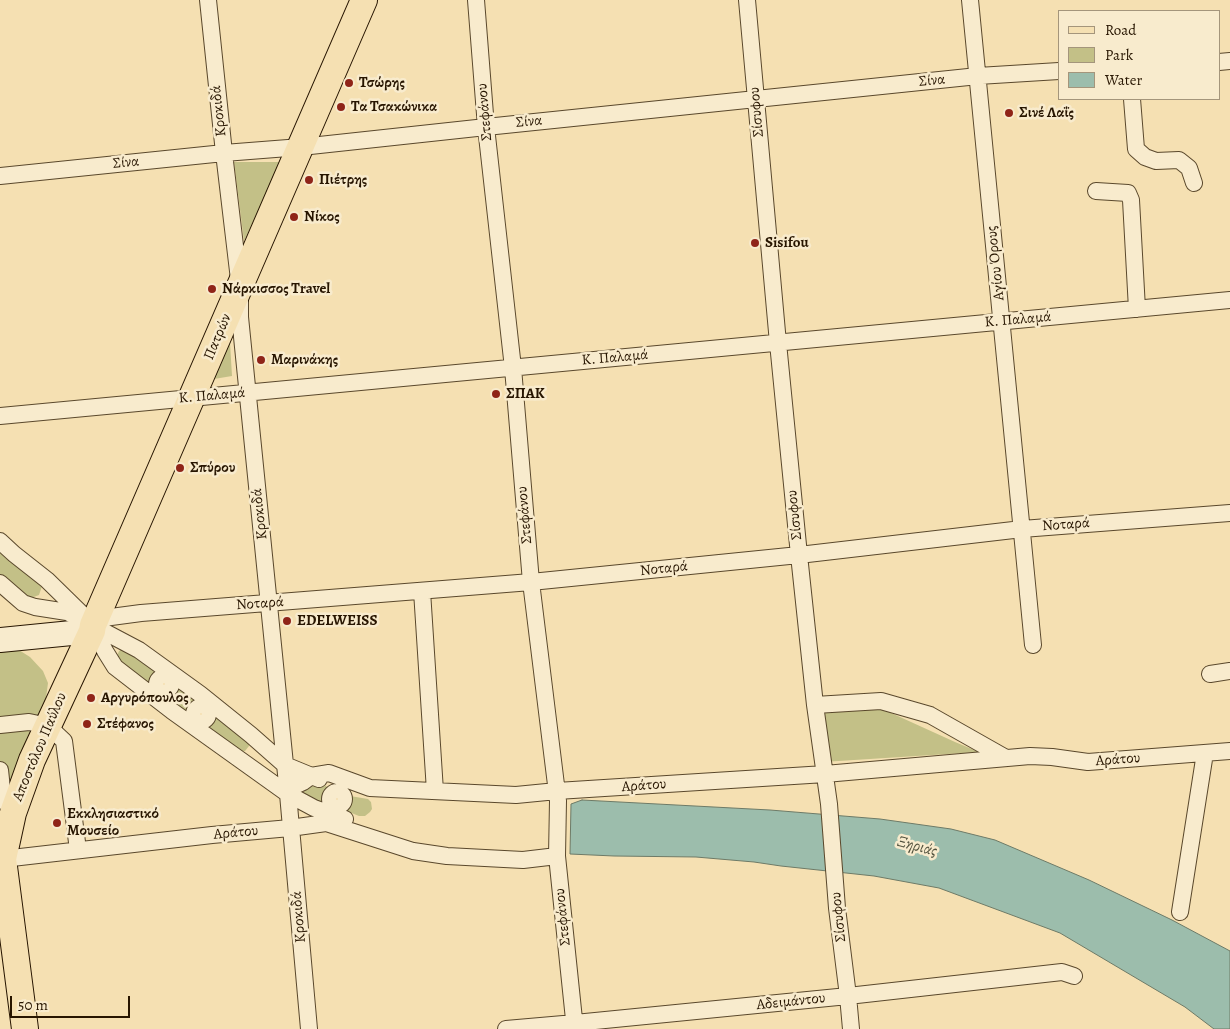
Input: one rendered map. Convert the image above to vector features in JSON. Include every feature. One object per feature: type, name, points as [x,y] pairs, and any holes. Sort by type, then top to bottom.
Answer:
[{"type":"main road","name":"Πατρών","points":[[94,625],[364,0]]},
{"type":"main road","name":"Αποστόλου Παύλου","points":[[25,1029],[2,859],[12,814],[32,760],[94,625]]},
{"type":"street","name":"Κροκιδά","points":[[208,0],[240,288],[240,317],[288,791],[309,1029]]},
{"type":"street","name":"Στεφάνου","points":[[476,0],[486,126],[513,368],[531,582],[557,796],[557,856],[575,1026]]},
{"type":"street","name":"Σίσυφου","points":[[747,0],[778,342],[815,704],[829,804],[837,908],[851,1029]]},
{"type":"street","name":"Αγίου Όρους","points":[[970,0],[1033,645]]},
{"type":"street","name":"Σίνα","points":[[0,176],[301,147],[486,126],[978,76],[1058,71]]},
{"type":"street","points":[[1132,100],[1136,149],[1145,157],[1156,160],[1179,160],[1188,168],[1194,183]]},
{"type":"street","points":[[1096,191],[1128,192],[1131,200],[1137,309]]},
{"type":"street","name":"Κ. Παλαμά","points":[[0,416],[1230,300]]},
{"type":"street","name":"Νοταρά","points":[[0,640],[94,625],[141,613],[531,582],[800,555],[1022,529],[1230,513]]},
{"type":"street","points":[[0,540],[14,554],[47,580],[94,625],[105,651],[115,667],[163,684],[201,713],[251,735],[285,765],[321,780],[360,834]]},
{"type":"street","points":[[0,583],[23,603],[35,607],[67,612],[139,650],[163,684],[201,713],[288,791],[314,808],[370,788]]},
{"type":"street","points":[[422,591],[436,791]]},
{"type":"street","points":[[1210,674],[1230,671]]},
{"type":"street","points":[[815,704],[881,701],[930,714],[1006,758]]},
{"type":"street","points":[[0,725],[28,722],[48,726],[64,741],[78,850]]},
{"type":"street","name":"Αράτου","points":[[288,791],[312,776],[329,773],[370,788],[557,796],[1030,756],[1088,762],[1230,751]]},
{"type":"street","points":[[1180,912],[1205,753]]},
{"type":"street","points":[[0,770],[3,798],[12,814]]},
{"type":"street","name":"Αράτου","points":[[2,859],[326,823],[413,851],[447,856],[522,860],[557,856]]},
{"type":"street","name":"Αδειμάντου","points":[[506,1029],[575,1026],[1062,972],[1074,976]]},
{"type":"green space","points":[[234,162],[281,162],[244,241]]},
{"type":"green space","points":[[229,326],[232,376],[208,380]]},
{"type":"green space","points":[[0,551],[42,586],[39,595],[31,598],[24,597],[0,577]]},
{"type":"green space","points":[[11,645],[30,657],[43,671],[48,683],[46,698],[0,816],[0,646]]},
{"type":"green space","points":[[124,647],[162,672],[153,678],[150,687],[119,661],[117,656]]},
{"type":"green space","points":[[177,684],[200,702],[195,704],[189,715],[167,698],[173,693]]},
{"type":"green space","points":[[878,707],[979,752],[823,762],[820,716],[826,708]]},
{"type":"green space","points":[[215,714],[249,741],[249,746],[245,751],[241,751],[205,726],[211,725],[215,719]]},
{"type":"green space","points":[[323,784],[330,789],[325,798],[325,804],[306,797],[304,793],[305,786]]},
{"type":"green space","points":[[350,796],[368,799],[371,802],[372,809],[370,812],[365,816],[359,816],[344,810],[349,806]]},
{"type":"water","name":"Ξηριάς","points":[[582,800],[770,810],[880,819],[951,829],[995,840],[1089,880],[1172,920],[1230,951],[1230,1029],[1214,1029],[1185,1007],[1060,933],[939,888],[874,876],[754,862],[696,857],[570,854],[571,804]]},
{"type":"place","name":"Τσώρης","points":[[349,83]]},
{"type":"place","name":"Τα Τσακώνικα","points":[[341,107]]},
{"type":"place","name":"Σινέ Λαΐς","points":[[1009,113]]},
{"type":"place","name":"Πιέτρης","points":[[309,180]]},
{"type":"place","name":"Νίκος","points":[[294,217]]},
{"type":"place","name":"Sisifou","points":[[755,243]]},
{"type":"place","name":"Νάρκισσος Travel","points":[[212,289]]},
{"type":"place","name":"Μαρινάκης","points":[[261,360]]},
{"type":"place","name":"ΣΠΑΚ","points":[[496,394]]},
{"type":"place","name":"Σπύρου","points":[[180,468]]},
{"type":"place","name":"EDELWEISS","points":[[287,621]]},
{"type":"place","name":"Αργυρόπουλος","points":[[91,698]]},
{"type":"place","name":"Στέφανος","points":[[87,724]]},
{"type":"place","name":"Εκκλησιαστικό Μουσείο","points":[[57,823]]}]
